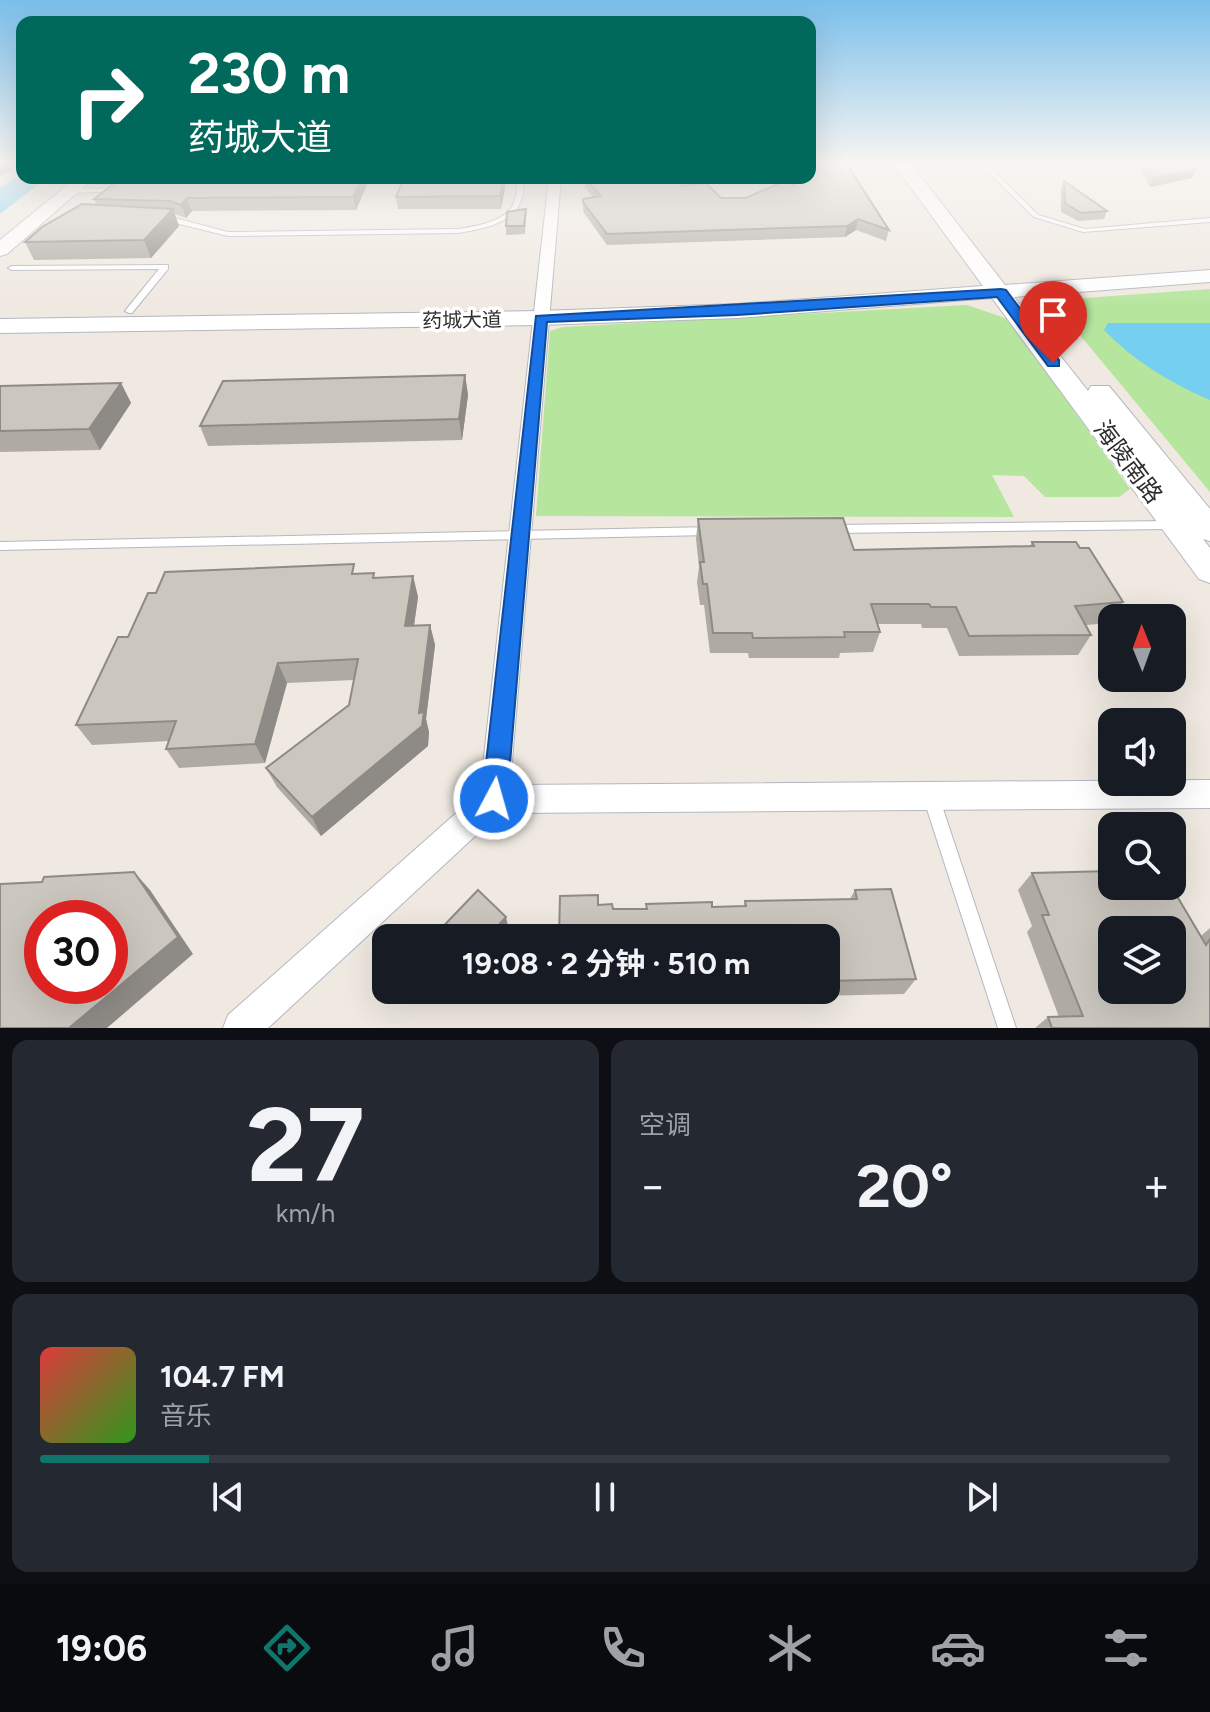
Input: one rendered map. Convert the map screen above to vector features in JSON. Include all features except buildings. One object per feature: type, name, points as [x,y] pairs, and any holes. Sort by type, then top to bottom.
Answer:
[{"type":"main road","points":[[0,235],[35,211]]},
{"type":"main road","points":[[0,250],[44,211]]},
{"type":"main road","name":"海陵南路","points":[[942,211],[1210,530]]},
{"type":"main road","name":"海陵南路","points":[[954,211],[1210,571]]},
{"type":"main road","name":"药城大道","points":[[0,312],[737,311],[1008,288],[1210,266]]},
{"type":"main road","name":"药城大道","points":[[1008,288],[1054,290],[1210,276]]},
{"type":"main road","points":[[1054,290],[1071,298],[1210,287]]},
{"type":"main road","name":"药城大道","points":[[0,326],[541,312]]},
{"type":"street","points":[[494,799],[552,211]]},
{"type":"street","points":[[241,1028],[494,799],[1210,794]]},
{"type":"lane","points":[[149,219],[175,219],[209,232],[228,234],[445,232],[483,225],[510,211]]},
{"type":"lane","points":[[1031,211],[1036,216],[1085,231],[1210,220]]},
{"type":"lane","points":[[12,268],[165,267],[129,311]]},
{"type":"lane","points":[[824,529],[1175,525]]},
{"type":"lane","points":[[0,546],[729,531]]},
{"type":"lane","points":[[930,796],[1007,1028]]},
{"type":"green space","points":[[1210,289],[1210,492],[1055,305],[1085,298]]},
{"type":"green space","points":[[967,305],[1008,319],[1130,489],[1119,497],[1045,497],[1024,476],[992,475],[1014,517],[536,516],[550,331],[563,327]]},
{"type":"water","points":[[1108,323],[1210,323],[1210,400],[1167,379],[1140,361],[1104,330]]},
{"type":"route","points":[[494,799],[540,318],[737,311],[1001,293],[1053,363]]}]
